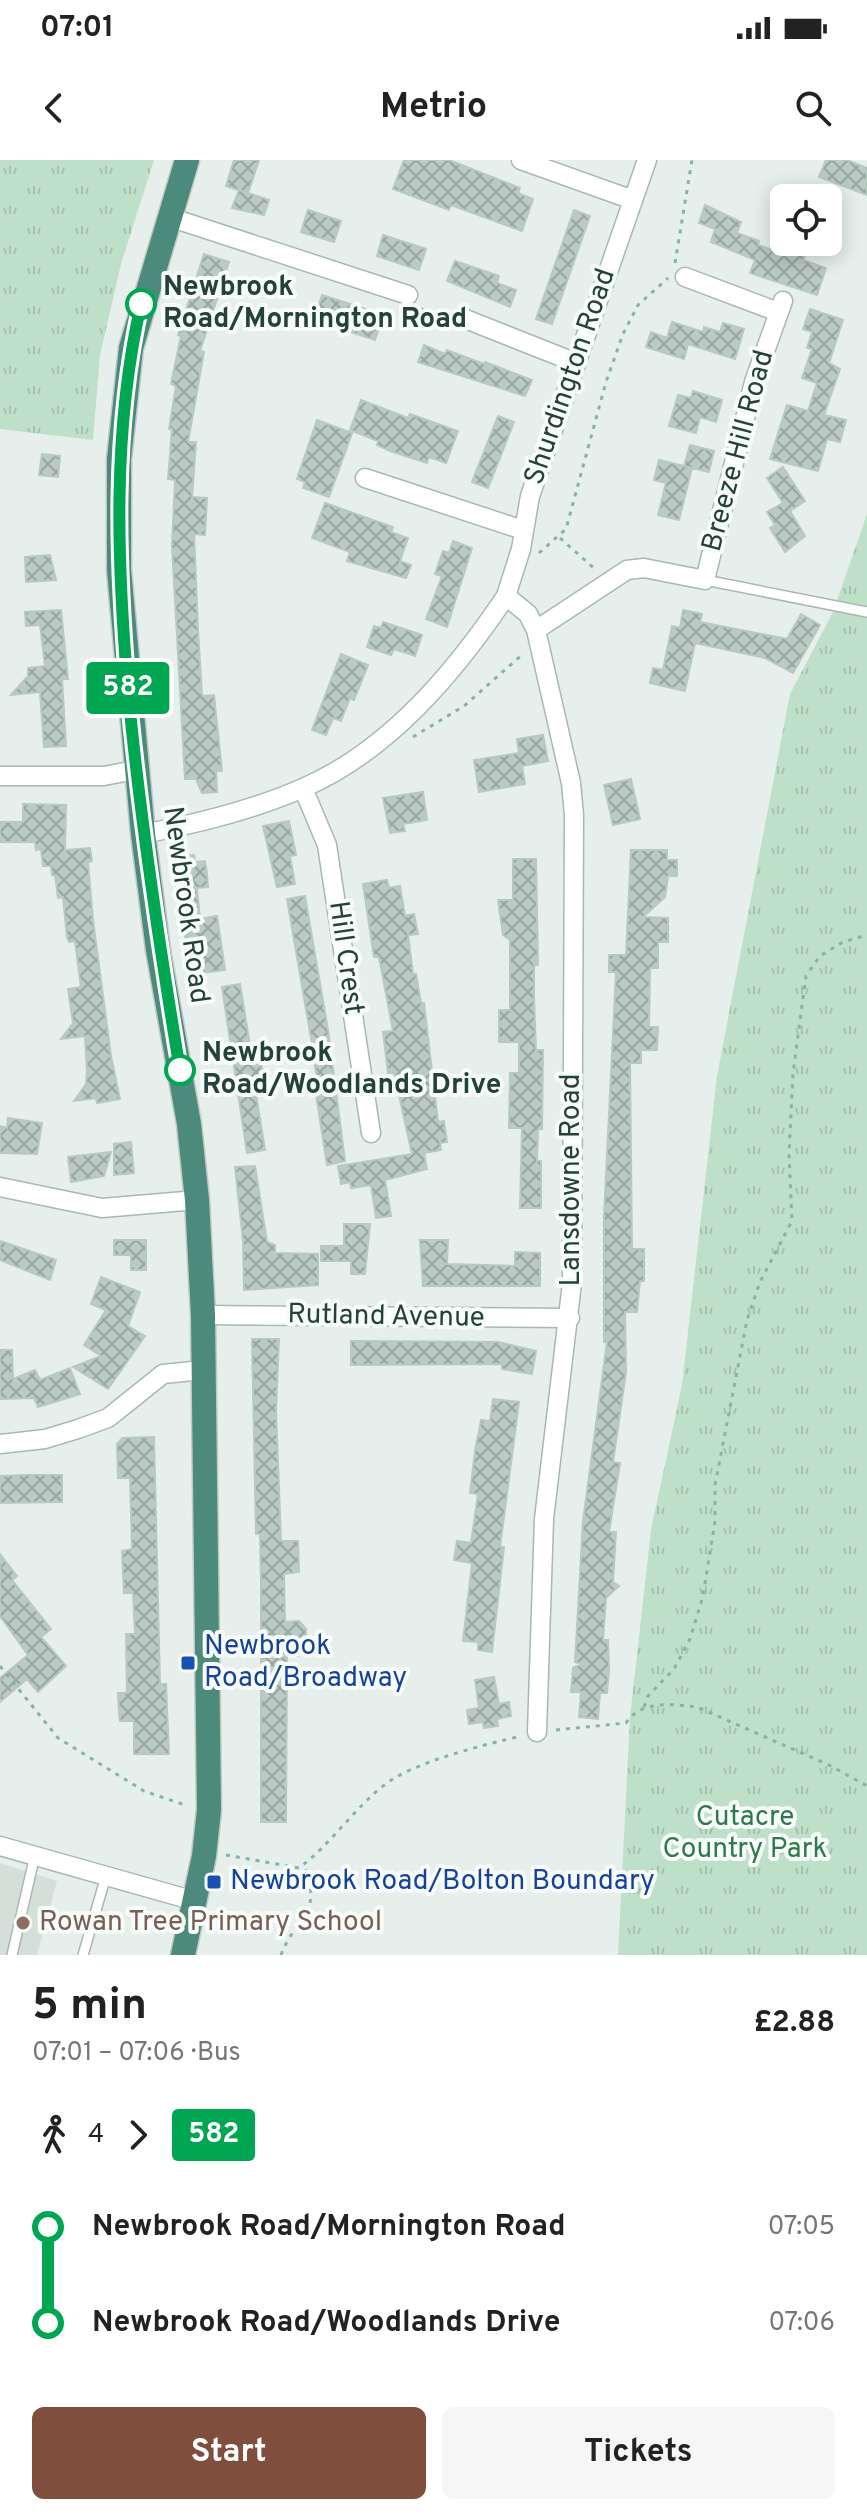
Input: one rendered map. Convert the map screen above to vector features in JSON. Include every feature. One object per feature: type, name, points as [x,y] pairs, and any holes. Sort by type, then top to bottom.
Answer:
[{"type":"highway","name":"Newbrook Road","points":[[183,1955],[205,1850],[209,1810],[203,1315],[197,1200],[189,1124],[158,950],[135,770],[119,570],[119,459],[131,348],[187,160]]},
{"type":"street","points":[[521,160],[633,200]]},
{"type":"street","name":"Shurdington Road","points":[[506,596],[516,570],[530,496],[574,362],[647,160]]},
{"type":"street","points":[[169,217],[408,295]]},
{"type":"street","name":"Breeze Hill Road","points":[[537,634],[627,570],[644,568],[705,580],[754,382],[781,307],[690,280],[703,263]]},
{"type":"street","points":[[463,318],[574,362]]},
{"type":"street","points":[[365,478],[523,530]]},
{"type":"street","points":[[143,834],[232,812],[303,788],[347,764],[388,734],[454,667],[506,596],[528,614],[537,634]]},
{"type":"street","name":"Lansdowne Road","points":[[537,634],[571,783],[574,815],[570,1318],[544,1519],[537,1732]]},
{"type":"street","points":[[0,776],[104,776],[135,770]]},
{"type":"street","name":"Hill Crest","points":[[303,788],[327,845],[371,1133]]},
{"type":"street","points":[[0,1187],[102,1208],[197,1200]]},
{"type":"street","name":"Rutland Avenue","points":[[203,1315],[570,1318]]},
{"type":"street","points":[[0,1444],[45,1439],[78,1429],[108,1418],[163,1374],[203,1370]]},
{"type":"street","points":[[0,1846],[195,1901]]},
{"type":"lane","points":[[705,580],[867,612]]},
{"type":"lane","points":[[12,1955],[35,1855]]},
{"type":"lane","points":[[83,1955],[106,1876]]},
{"type":"path","points":[[516,570],[560,538],[566,529],[606,382],[623,334],[653,288],[674,273],[680,215],[692,160]]},
{"type":"path","points":[[408,295],[414,306],[452,320],[463,318]]},
{"type":"path","points":[[560,538],[609,582]]},
{"type":"path","points":[[411,738],[489,687],[537,634]]},
{"type":"path","points":[[644,1707],[648,1696],[674,1669],[690,1639],[703,1596],[715,1521],[715,1485],[747,1320],[760,1282],[792,1221],[789,1154],[793,1073],[806,976],[820,956],[843,942],[867,935]]},
{"type":"path","points":[[0,1666],[58,1738],[144,1791],[184,1806],[209,1810]]},
{"type":"path","points":[[205,1850],[299,1868],[385,1784],[460,1751],[537,1732],[626,1723],[633,1712],[644,1707],[676,1704],[697,1707],[767,1736],[867,1786]]},
{"type":"path","points":[[281,1955],[288,1937],[308,1910],[313,1891],[304,1865]]},
{"type":"shaded area","name":"Rowan Tree Primary School","points":[[0,1863],[57,1881],[37,1955],[0,1955]]},
{"type":"green space","points":[[0,160],[154,160],[121,264],[100,355],[93,440],[0,429]]},
{"type":"green space","name":"Cutacre Country Park","points":[[867,514],[867,1955],[618,1955],[630,1717],[651,1530],[682,1385],[717,1076],[790,694],[833,612]]},
{"type":"building","points":[[234,160],[259,160],[248,193],[226,186]]},
{"type":"building","points":[[404,160],[449,160],[520,188],[518,193],[533,199],[522,231],[451,205],[449,210],[393,189]]},
{"type":"building","points":[[826,160],[847,160],[867,168],[867,195],[842,184],[819,177]]},
{"type":"building","points":[[239,190],[269,200],[264,215],[232,208]]},
{"type":"building","points":[[705,205],[741,222],[737,233],[759,241],[758,245],[770,249],[770,256],[805,256],[803,260],[826,268],[817,295],[750,273],[755,260],[711,242],[715,229],[699,223]]},
{"type":"building","points":[[308,210],[341,221],[334,242],[301,232]]},
{"type":"building","points":[[574,210],[590,216],[552,324],[536,319]]},
{"type":"building","points":[[383,235],[426,249],[419,270],[377,256]]},
{"type":"building","points":[[204,254],[229,262],[200,351],[204,352],[188,442],[196,442],[192,497],[207,498],[205,535],[194,534],[198,629],[202,696],[214,695],[222,771],[216,771],[217,792],[202,793],[196,779],[185,779],[172,546],[175,480],[168,479],[172,429],[169,429],[176,386],[171,384],[181,336],[178,335]]},
{"type":"building","points":[[455,261],[499,276],[497,283],[516,290],[510,307],[447,281]]},
{"type":"building","points":[[322,295],[384,315],[375,340],[314,320]]},
{"type":"building","points":[[810,309],[843,320],[829,363],[840,369],[824,415],[846,420],[840,442],[827,439],[818,471],[770,459],[787,405],[808,411],[817,383],[802,378],[812,349],[807,348],[812,332],[803,329]]},
{"type":"building","points":[[672,322],[703,332],[704,327],[720,332],[723,323],[744,329],[735,359],[688,344],[684,359],[646,347],[651,332],[667,338]]},
{"type":"building","points":[[424,345],[445,354],[447,350],[485,362],[532,380],[525,396],[418,362]]},
{"type":"building","points":[[693,391],[722,400],[716,422],[700,417],[696,433],[669,426],[678,395],[691,398]]},
{"type":"building","points":[[361,400],[408,418],[410,414],[458,431],[446,463],[429,457],[427,463],[390,451],[377,445],[378,441],[350,430]]},
{"type":"building","points":[[498,416],[514,422],[488,488],[472,482]]},
{"type":"building","points":[[317,420],[352,433],[329,497],[303,488],[305,482],[297,479]]},
{"type":"building","points":[[690,445],[714,451],[709,472],[684,466]]},
{"type":"building","points":[[42,454],[60,456],[58,477],[39,475]]},
{"type":"building","points":[[659,460],[692,468],[679,520],[658,515],[666,483],[654,480]]},
{"type":"building","points":[[783,467],[805,501],[790,511],[805,536],[785,552],[770,528],[775,525],[767,512],[783,503],[767,478]]},
{"type":"building","points":[[325,503],[393,527],[391,532],[408,538],[400,561],[411,565],[406,578],[347,561],[350,552],[312,538]]},
{"type":"building","points":[[453,541],[472,548],[447,627],[426,619],[442,576],[435,574],[443,551],[449,553]]},
{"type":"building","points":[[50,555],[56,580],[26,582],[25,557]]},
{"type":"building","points":[[61,610],[68,679],[62,679],[66,746],[44,747],[40,692],[11,695],[28,676],[28,668],[45,666],[40,625],[26,626],[25,612]]},
{"type":"building","points":[[683,610],[702,614],[700,622],[787,639],[801,614],[820,625],[793,673],[765,658],[695,643],[685,691],[650,683],[653,668],[663,670],[672,626],[680,628]]},
{"type":"building","points":[[383,622],[422,635],[415,656],[394,649],[391,655],[367,647],[374,626],[381,628]]},
{"type":"building","points":[[341,654],[368,665],[354,700],[350,698],[341,721],[333,718],[326,735],[312,730]]},
{"type":"building","points":[[543,735],[548,761],[522,766],[525,784],[479,792],[474,760],[519,753],[517,739]]},
{"type":"building","points":[[631,779],[640,819],[613,825],[604,785]]},
{"type":"building","points":[[423,792],[427,820],[403,824],[405,831],[390,833],[383,798]]},
{"type":"building","points":[[23,804],[66,805],[65,850],[90,848],[92,861],[88,862],[93,920],[111,1056],[120,1099],[97,1103],[96,1098],[74,1101],[86,1084],[87,1071],[85,1036],[61,1039],[73,1023],[68,989],[81,987],[75,941],[69,942],[67,937],[63,897],[58,898],[55,875],[52,875],[51,866],[43,866],[41,849],[36,850],[35,842],[0,842],[0,822],[23,822]]},
{"type":"building","points":[[289,821],[296,855],[290,856],[295,884],[277,887],[263,826]]},
{"type":"building","points":[[631,850],[667,850],[667,860],[677,860],[677,876],[668,876],[665,897],[643,917],[668,918],[668,942],[658,942],[658,968],[650,968],[649,1027],[658,1027],[657,1050],[641,1050],[641,1063],[630,1063],[632,1249],[644,1249],[644,1281],[640,1281],[637,1312],[625,1312],[626,1372],[613,1462],[620,1463],[609,1532],[616,1532],[613,1582],[619,1586],[606,1598],[603,1640],[608,1640],[609,1670],[607,1693],[600,1693],[598,1719],[579,1717],[581,1692],[571,1692],[573,1668],[581,1664],[575,1662],[583,1521],[607,1342],[604,1342],[604,1216],[616,972],[609,972],[609,955],[626,955]]},
{"type":"building","points":[[194,855],[195,862],[205,861],[207,874],[208,887],[197,888],[200,919],[217,916],[225,970],[202,973],[198,940],[186,942],[175,857]]},
{"type":"building","points":[[513,859],[536,859],[538,965],[534,965],[534,997],[536,1050],[543,1050],[542,1129],[538,1129],[537,1161],[541,1161],[541,1208],[520,1208],[522,1128],[509,1128],[510,1073],[519,1073],[519,1042],[499,1042],[499,1010],[510,1010],[510,940],[503,935],[498,900],[513,900]]},
{"type":"building","points":[[387,880],[389,888],[400,886],[405,916],[414,914],[418,934],[408,935],[413,974],[416,974],[421,1003],[424,1003],[438,1122],[444,1121],[447,1142],[440,1143],[441,1150],[424,1153],[427,1169],[385,1180],[391,1216],[376,1218],[371,1185],[351,1188],[350,1182],[341,1184],[338,1166],[412,1154],[394,1073],[388,1073],[383,1032],[393,1031],[379,957],[374,957],[363,884]]},
{"type":"building","points":[[305,896],[328,1030],[345,1161],[327,1165],[315,1088],[318,1087],[312,1044],[287,899]]},
{"type":"building","points":[[240,984],[251,1052],[259,1051],[264,1081],[254,1082],[265,1150],[247,1153],[222,987]]},
{"type":"building","points":[[8,1118],[42,1123],[37,1154],[0,1153],[0,1126],[7,1128]]},
{"type":"building","points":[[131,1142],[134,1173],[114,1175],[114,1144]]},
{"type":"building","points":[[111,1152],[104,1176],[71,1182],[68,1157]]},
{"type":"building","points":[[255,1166],[267,1242],[275,1245],[275,1253],[318,1254],[318,1285],[244,1290],[243,1241],[235,1167]]},
{"type":"building","points":[[344,1224],[370,1224],[365,1274],[351,1274],[351,1261],[321,1261],[321,1246],[344,1246]]},
{"type":"building","points":[[114,1240],[146,1240],[146,1270],[131,1270],[131,1255],[114,1255]]},
{"type":"building","points":[[420,1240],[448,1240],[447,1264],[515,1266],[515,1252],[540,1253],[540,1286],[423,1286]]},
{"type":"building","points":[[0,1241],[56,1260],[50,1280],[0,1260]]},
{"type":"building","points":[[101,1277],[140,1292],[128,1326],[145,1336],[108,1389],[73,1367],[101,1356],[84,1345],[106,1310],[91,1304]]},
{"type":"building","points":[[252,1339],[279,1339],[276,1411],[281,1541],[298,1541],[299,1572],[284,1574],[285,1622],[299,1621],[306,1629],[306,1639],[298,1639],[298,1656],[287,1656],[286,1822],[261,1822],[261,1582],[260,1534],[256,1534]]},
{"type":"building","points":[[351,1341],[498,1342],[536,1351],[532,1374],[502,1369],[502,1364],[351,1365]]},
{"type":"building","points":[[0,1350],[12,1350],[13,1379],[35,1370],[40,1380],[70,1368],[80,1394],[38,1407],[34,1398],[0,1399]]},
{"type":"building","points":[[493,1399],[519,1402],[500,1547],[504,1547],[492,1652],[478,1650],[478,1642],[463,1641],[472,1563],[454,1560],[457,1541],[471,1543],[478,1494],[470,1493],[475,1451],[481,1420],[490,1421]]},
{"type":"building","points":[[154,1437],[160,1684],[166,1684],[169,1754],[134,1754],[134,1721],[120,1721],[119,1714],[118,1693],[127,1693],[126,1634],[135,1634],[133,1593],[124,1593],[122,1551],[132,1549],[130,1478],[118,1478],[117,1444],[122,1438]]},
{"type":"building","points":[[62,1475],[62,1502],[0,1503],[0,1476]]},
{"type":"building","points":[[0,1554],[17,1576],[12,1580],[51,1629],[41,1637],[66,1666],[38,1692],[27,1679],[0,1702],[0,1678],[28,1655],[0,1616]]},
{"type":"building","points":[[494,1677],[499,1704],[509,1702],[511,1716],[497,1719],[498,1726],[484,1728],[483,1722],[469,1724],[467,1710],[479,1708],[475,1680]]},
{"type":"bus line","name":"582","points":[[141,304],[131,348],[119,459],[119,570],[140,813],[158,950],[180,1070]]},
{"type":"place","name":"Newbrook Road/Mornington Road","points":[[141,304]]},
{"type":"place","name":"Newbrook Road/Woodlands Drive","points":[[180,1070]]},
{"type":"place","name":"Newbrook Road/Broadway","points":[[188,1663]]},
{"type":"place","name":"Newbrook Road/Bolton Boundary","points":[[214,1882]]},
{"type":"place","name":"Rowan Tree Primary School","points":[[23,1923]]}]
